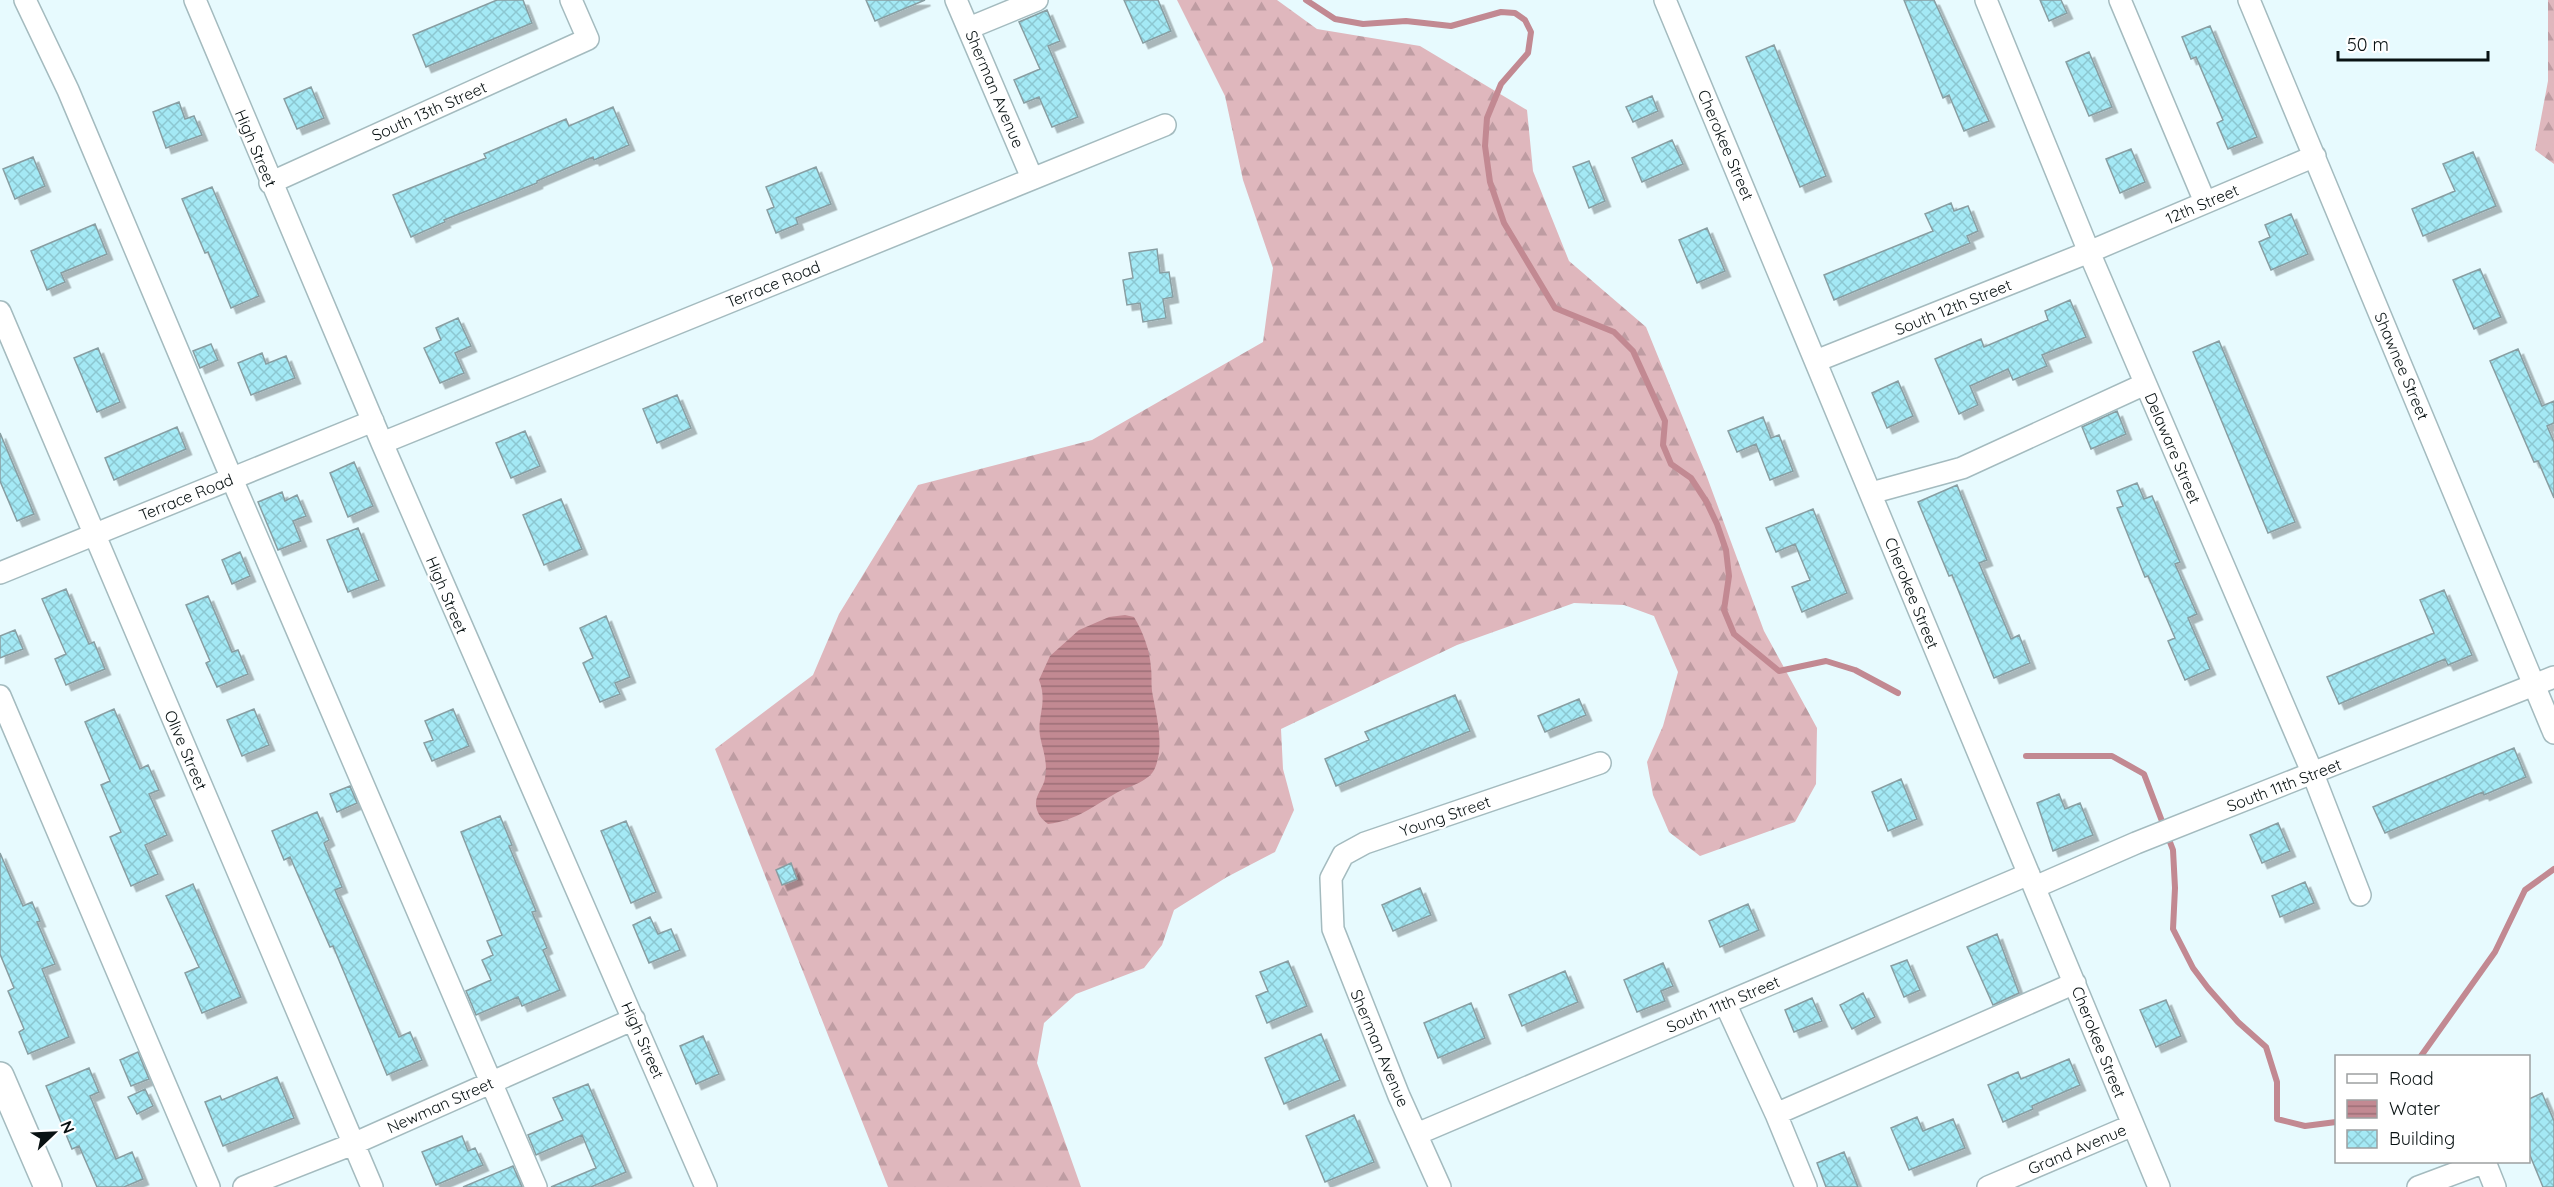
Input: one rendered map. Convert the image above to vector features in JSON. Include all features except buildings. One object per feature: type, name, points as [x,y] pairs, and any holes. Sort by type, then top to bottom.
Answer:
[{"type":"main road","points":[[0,1076],[9,1120],[48,1187]]},
{"type":"street","points":[[25,0],[68,90],[232,479],[537,1187]]},
{"type":"street","name":"High Street","points":[[195,0],[270,183],[706,1187]]},
{"type":"street","name":"South 13th Street","points":[[270,183],[588,39],[571,0]]},
{"type":"street","name":"Sherman Avenue","points":[[956,0],[1032,178]]},
{"type":"street","points":[[969,28],[1037,0]]},
{"type":"street","name":"Cherokee Street","points":[[1665,0],[2159,1187]]},
{"type":"street","name":"Delaware Street","points":[[1986,0],[2089,252],[2313,774],[2360,895]]},
{"type":"street","points":[[2120,0],[2205,202]]},
{"type":"street","name":"Shawnee Street","points":[[2249,0],[2554,733]]},
{"type":"street","name":"Terrace Road","points":[[382,443],[1166,125]]},
{"type":"street","name":"12th Street","points":[[2089,252],[2315,156]]},
{"type":"street","name":"South 12th Street","points":[[1816,361],[2089,252]]},
{"type":"street","name":"Olive Street","points":[[0,312],[372,1187]]},
{"type":"street","points":[[1871,494],[1962,468],[2145,384]]},
{"type":"street","name":"Terrace Road","points":[[0,573],[373,421]]},
{"type":"street","name":"South 11th Street","points":[[1417,1134],[1725,1003],[2554,678]]},
{"type":"street","points":[[0,696],[209,1187]]},
{"type":"street","name":"Young Street","points":[[1332,906],[1331,878],[1342,855],[1365,843],[1600,764]]},
{"type":"street","name":"Sherman Avenue","points":[[1332,906],[1333,929],[1351,979],[1440,1187]]},
{"type":"street","points":[[1776,1114],[2075,983]]},
{"type":"street","points":[[1725,1003],[1776,1114],[1806,1187]]},
{"type":"street","name":"Newman Street","points":[[244,1187],[353,1144],[634,1019]]},
{"type":"street","name":"Grand Avenue","points":[[1995,1186],[2133,1125]]},
{"type":"street","points":[[2418,1187],[2482,1163]]},
{"type":"street","points":[[2485,1163],[2495,1187]]},
{"type":"green space","points":[[1177,0],[1277,0],[1317,29],[1420,46],[1527,110],[1533,171],[1569,261],[1646,327],[1707,477],[1764,631],[1817,728],[1816,784],[1795,822],[1700,856],[1669,832],[1653,795],[1647,762],[1663,726],[1678,672],[1654,616],[1624,605],[1574,603],[1457,645],[1281,729],[1283,769],[1294,810],[1275,852],[1227,877],[1174,910],[1162,945],[1144,968],[1076,994],[1044,1023],[1037,1063],[1081,1187],[888,1187],[715,749],[813,675],[839,614],[918,485],[1092,440],[1263,342],[1273,268],[1243,180],[1225,96]]},
{"type":"green space","points":[[2548,0],[2554,0],[2554,164],[2535,150],[2548,81]]},
{"type":"water","points":[[1125,615],[1134,617],[1149,655],[1160,739],[1155,768],[1144,780],[1118,792],[1085,812],[1068,820],[1048,824],[1040,816],[1036,805],[1046,772],[1039,729],[1043,695],[1039,680],[1050,656],[1079,630],[1109,617]]},
{"type":"waterway","points":[[1306,0],[1335,19],[1363,24],[1406,21],[1451,26],[1501,12],[1515,13],[1525,20],[1531,32],[1528,53],[1501,84],[1487,118],[1485,146],[1490,182],[1504,223],[1555,308],[1614,332],[1633,351],[1665,421],[1663,445],[1671,464],[1691,478],[1717,524],[1726,550],[1729,576],[1724,610],[1734,634],[1779,671],[1826,661],[1855,670],[1898,693]]},
{"type":"waterway","points":[[2026,756],[2112,756],[2144,774],[2173,850],[2175,888],[2173,929],[2193,968],[2238,1022],[2266,1047],[2277,1082],[2277,1119],[2305,1126],[2335,1122]]},
{"type":"waterway","points":[[2422,1055],[2495,952],[2525,890],[2554,869]]}]
